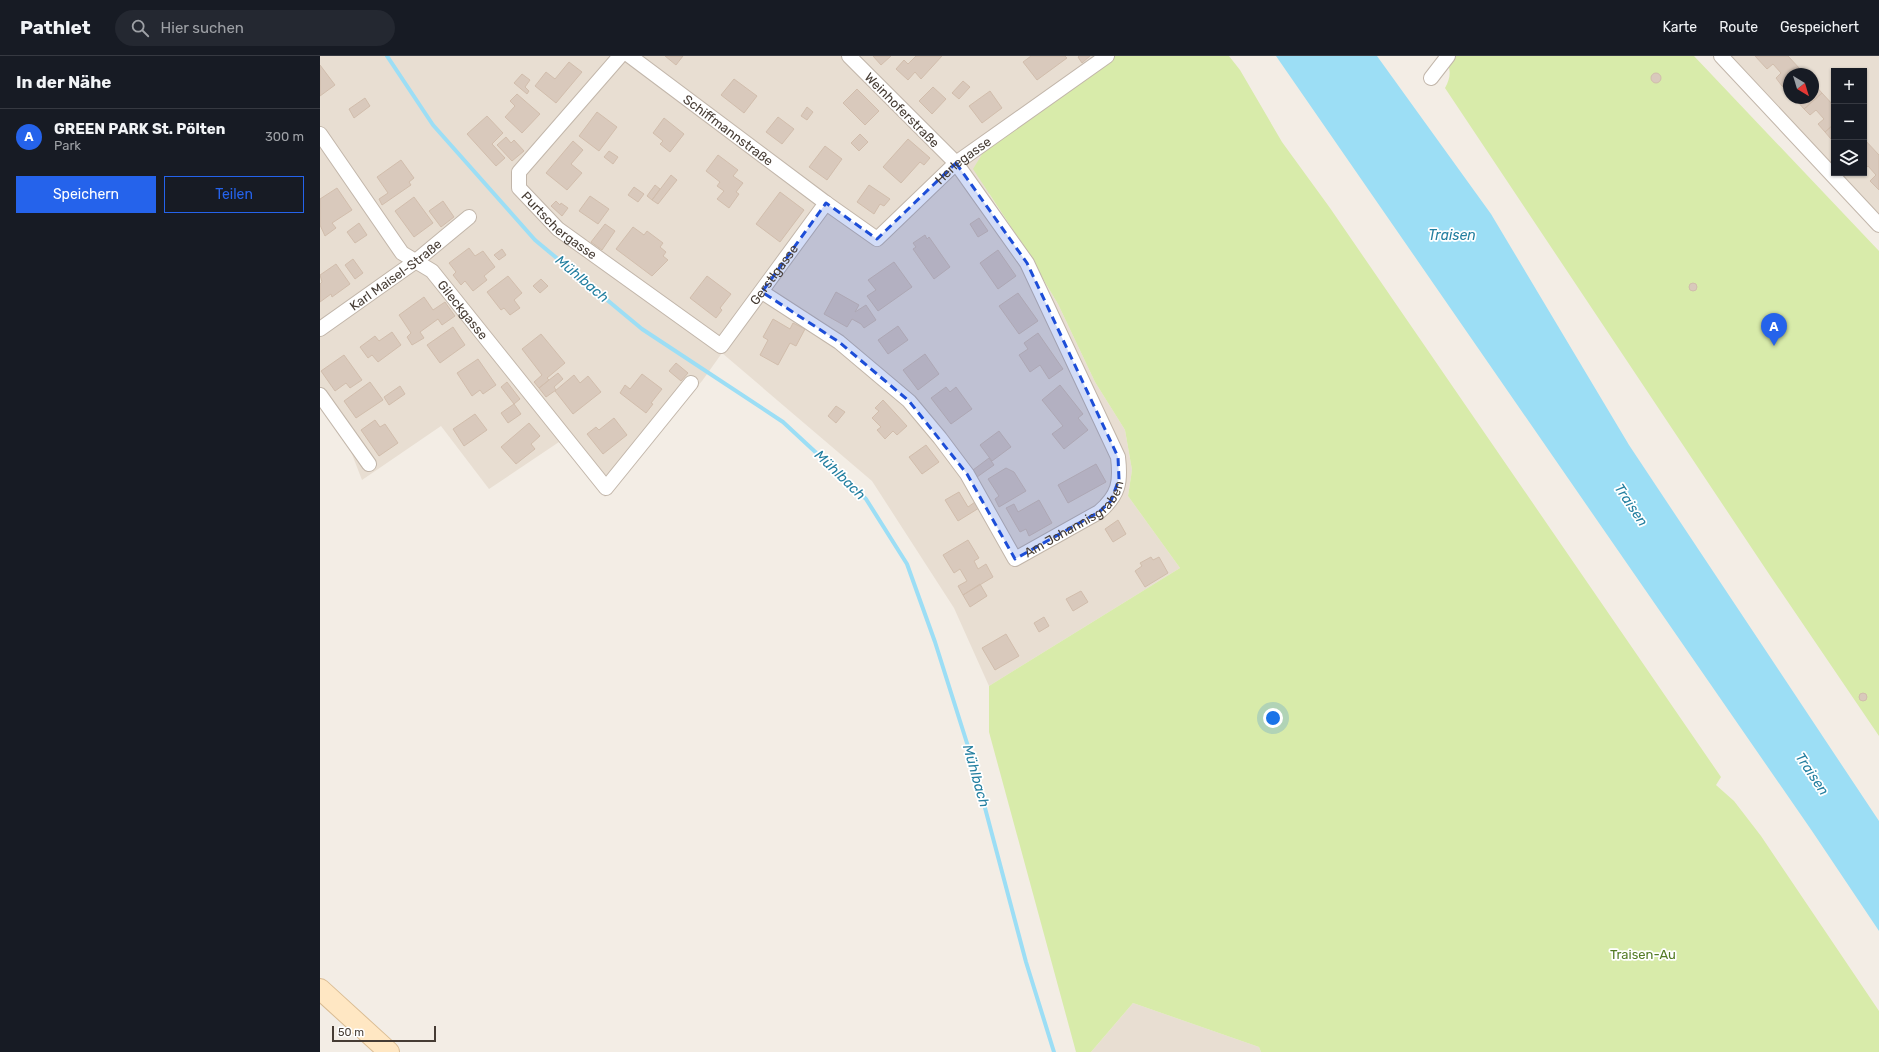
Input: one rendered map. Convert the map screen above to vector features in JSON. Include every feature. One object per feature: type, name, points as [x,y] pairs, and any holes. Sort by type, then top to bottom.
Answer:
[{"type":"main road","points":[[320,989],[389,1052]]},
{"type":"street","name":"Purtschergasse","points":[[620,56],[519,172],[519,188],[558,229],[721,346]]},
{"type":"street","name":"Schiffmannstraße","points":[[630,56],[826,203]]},
{"type":"street","name":"Weinhoferstraße","points":[[849,56],[956,163]]},
{"type":"street","name":"Herlegasse","points":[[826,203],[877,239],[956,163],[1106,56]]},
{"type":"street","points":[[1431,78],[1448,56]]},
{"type":"street","points":[[1721,56],[1879,225]]},
{"type":"street","name":"Gileckgasse","points":[[320,134],[402,253],[432,271],[606,488],[691,383]]},
{"type":"street","name":"Am Johannisgraben","points":[[762,292],[839,342],[871,367],[909,402],[940,438],[967,474],[1015,559],[1099,512],[1111,502],[1117,489],[1119,479],[1118,456],[1113,442],[1027,263],[956,163]]},
{"type":"street","name":"Gerstlgasse","points":[[721,346],[826,203]]},
{"type":"street","name":"Karl Maisel-Straße","points":[[320,329],[416,261],[469,217]]},
{"type":"street","points":[[320,395],[369,464]]},
{"type":"highlighted area","points":[[956,163],[1027,263],[1113,442],[1118,457],[1119,479],[1111,501],[1099,512],[1015,559],[967,474],[909,401],[839,342],[762,292],[826,203],[877,239]]},
{"type":"shaded area","points":[[320,56],[1113,56],[989,194],[1019,239],[1058,304],[1095,382],[1125,430],[1132,470],[1128,496],[1180,568],[989,686],[954,608],[872,481],[722,353],[702,381],[605,497],[559,442],[489,489],[441,426],[362,480],[350,449],[320,405]]},
{"type":"shaded area","points":[[1723,56],[1879,56],[1879,224],[1834,176],[1867,176],[1867,68],[1831,68],[1831,172]]},
{"type":"shaded area","points":[[1133,1003],[1259,1047],[1261,1052],[1091,1052]]},
{"type":"green space","name":"Traisen-Au","points":[[1113,56],[1229,56],[1240,70],[1282,142],[1330,208],[1721,777],[1716,785],[1734,801],[1761,836],[1879,1011],[1879,1052],[1261,1052],[1259,1047],[1133,1003],[1091,1052],[1076,1052],[989,732],[989,686],[1180,568],[1128,496],[1132,470],[1125,430],[1095,382],[1058,304],[1019,239],[973,169],[984,151]]},
{"type":"green space","points":[[1443,56],[1694,56],[1879,251],[1879,736],[1771,577],[1445,88],[1449,79],[1450,71]]},
{"type":"water","name":"Traisen","points":[[1276,56],[1377,56],[1491,214],[1629,445],[1879,821],[1879,931],[1812,831]]},
{"type":"building","points":[[665,56],[683,56],[676,65]]},
{"type":"building","points":[[873,56],[891,56],[881,65]]},
{"type":"building","points":[[916,56],[942,56],[921,79],[915,72],[908,80],[896,69],[904,60],[908,64]]},
{"type":"building","points":[[1031,56],[1065,56],[1067,58],[1037,80],[1023,62]]},
{"type":"building","points":[[1090,56],[1082,63],[1078,57]]},
{"type":"building","points":[[1755,56],[1788,56],[1799,68],[1783,68],[1782,86],[1776,78],[1781,73],[1773,64],[1767,69]]},
{"type":"building","points":[[569,62],[582,72],[556,103],[535,86],[546,72],[555,79]]},
{"type":"building","points":[[320,65],[335,85],[320,96]]},
{"type":"building","points":[[1654,73],[1658,73],[1660,74],[1660,82],[1654,83],[1651,80],[1651,76]]},
{"type":"building","points":[[522,74],[530,80],[525,87],[529,91],[527,94],[514,83]]},
{"type":"building","points":[[734,79],[757,96],[744,113],[721,95]]},
{"type":"building","points":[[963,81],[970,87],[959,99],[952,93]]},
{"type":"building","points":[[933,87],[946,99],[932,114],[919,101]]},
{"type":"building","points":[[857,89],[879,111],[865,125],[843,103]]},
{"type":"building","points":[[990,91],[1002,108],[982,123],[969,106]]},
{"type":"building","points":[[1822,93],[1831,103],[1831,127],[1825,132],[1818,124],[1824,119],[1816,110],[1810,115],[1804,109],[1810,104],[1819,104],[1819,96]]},
{"type":"building","points":[[517,94],[540,114],[522,133],[505,117],[515,106],[510,101]]},
{"type":"building","points":[[365,98],[370,106],[354,118],[349,109]]},
{"type":"building","points":[[1800,104],[1810,104],[1804,109]]},
{"type":"building","points":[[807,107],[813,112],[807,120],[801,116]]},
{"type":"building","points":[[597,112],[617,127],[599,151],[579,136]]},
{"type":"building","points":[[487,116],[503,133],[492,144],[505,158],[496,166],[467,134]]},
{"type":"building","points":[[778,117],[794,129],[782,144],[766,132]]},
{"type":"building","points":[[664,118],[684,134],[670,152],[660,144],[663,141],[653,133]]},
{"type":"building","points":[[1831,127],[1831,139],[1825,132]]},
{"type":"building","points":[[860,134],[868,142],[859,151],[851,143]]},
{"type":"building","points":[[506,137],[511,143],[514,140],[524,151],[512,161],[497,145]]},
{"type":"building","points":[[908,139],[930,158],[924,165],[920,162],[901,183],[883,167]]},
{"type":"building","points":[[573,141],[583,150],[571,164],[582,173],[567,190],[546,173]]},
{"type":"building","points":[[1867,142],[1879,155],[1879,190],[1870,181],[1876,175],[1868,166],[1867,167]]},
{"type":"building","points":[[825,146],[842,159],[827,180],[809,167]]},
{"type":"building","points":[[609,151],[618,157],[613,164],[604,157]]},
{"type":"building","points":[[718,155],[738,170],[733,176],[743,183],[736,192],[739,194],[729,208],[717,199],[724,191],[717,186],[720,182],[706,171]]},
{"type":"building","points":[[401,160],[414,178],[409,182],[411,185],[382,205],[379,199],[388,193],[377,177]]},
{"type":"building","points":[[671,175],[677,180],[658,204],[652,200]]},
{"type":"building","points":[[655,185],[660,189],[652,200],[647,196]]},
{"type":"building","points":[[869,185],[890,199],[884,206],[880,204],[874,214],[857,202]]},
{"type":"building","points":[[634,187],[644,194],[638,202],[628,195]]},
{"type":"building","points":[[337,188],[352,210],[332,223],[336,228],[325,236],[320,225],[320,199]]},
{"type":"building","points":[[780,192],[804,210],[780,242],[756,224]]},
{"type":"building","points":[[590,196],[609,209],[598,224],[579,211]]},
{"type":"building","points":[[414,197],[433,223],[414,237],[395,211]]},
{"type":"building","points":[[443,201],[454,217],[441,227],[429,211]]},
{"type":"building","points":[[556,201],[560,205],[561,203],[568,208],[562,216],[551,206]]},
{"type":"building","points":[[979,218],[988,231],[978,237],[970,224]]},
{"type":"building","points":[[359,223],[367,235],[355,243],[347,232]]},
{"type":"building","points":[[605,224],[615,231],[602,250],[591,242]]},
{"type":"building","points":[[633,227],[644,235],[647,231],[663,243],[660,247],[666,252],[663,256],[668,260],[652,276],[616,249]]},
{"type":"building","points":[[925,235],[927,239],[929,237],[950,267],[934,279],[913,249],[916,247],[913,243]]},
{"type":"building","points":[[469,248],[475,256],[483,251],[495,267],[484,276],[487,280],[473,291],[465,281],[461,285],[453,275],[456,272],[449,263]]},
{"type":"building","points":[[502,249],[506,255],[499,260],[494,255]]},
{"type":"building","points":[[998,250],[1016,276],[998,289],[980,263]]},
{"type":"building","points":[[353,259],[363,273],[355,279],[345,265]]},
{"type":"building","points":[[894,262],[912,287],[878,311],[867,296],[876,290],[868,280]]},
{"type":"building","points":[[336,264],[350,284],[332,297],[331,294],[320,302],[320,284],[322,282],[320,275]]},
{"type":"building","points":[[508,276],[522,293],[514,300],[520,308],[510,315],[504,308],[501,310],[487,292]]},
{"type":"building","points":[[707,276],[731,294],[720,308],[722,310],[716,318],[690,298]]},
{"type":"building","points":[[541,279],[548,286],[540,293],[533,286]]},
{"type":"building","points":[[1691,283],[1695,283],[1697,287],[1695,291],[1691,291],[1689,289],[1689,285]]},
{"type":"building","points":[[836,292],[859,305],[855,312],[866,305],[876,320],[864,328],[861,324],[852,319],[847,327],[824,314]]},
{"type":"building","points":[[1018,293],[1038,321],[1019,334],[999,306]]},
{"type":"building","points":[[424,297],[433,310],[445,302],[455,316],[442,325],[438,319],[420,332],[424,338],[412,345],[407,337],[411,333],[399,315]]},
{"type":"building","points":[[773,319],[790,329],[793,323],[805,329],[796,346],[790,343],[778,365],[760,355],[768,340],[763,337]]},
{"type":"building","points":[[898,326],[908,340],[888,354],[878,340]]},
{"type":"building","points":[[453,327],[465,345],[440,363],[427,345]]},
{"type":"building","points":[[392,332],[401,345],[378,362],[372,355],[368,358],[360,347],[375,336],[379,341]]},
{"type":"building","points":[[1038,333],[1063,369],[1049,379],[1040,365],[1030,372],[1019,355],[1028,349],[1024,343]]},
{"type":"building","points":[[541,334],[565,363],[547,378],[549,380],[539,388],[534,382],[542,375],[522,349]]},
{"type":"building","points":[[925,354],[939,374],[918,390],[903,370]]},
{"type":"building","points":[[344,355],[362,380],[350,388],[346,383],[335,391],[321,371]]},
{"type":"building","points":[[478,359],[496,385],[483,394],[480,390],[472,396],[457,373]]},
{"type":"building","points":[[676,363],[688,373],[681,381],[669,371]]},
{"type":"building","points":[[558,373],[563,379],[554,387],[556,390],[546,397],[539,388]]},
{"type":"building","points":[[642,374],[662,389],[651,403],[653,404],[646,413],[620,393],[625,385],[630,389]]},
{"type":"building","points":[[574,375],[580,383],[588,376],[601,392],[573,414],[555,391]]},
{"type":"building","points":[[370,382],[383,400],[356,418],[344,401]]},
{"type":"building","points":[[507,382],[520,399],[514,404],[501,387]]},
{"type":"building","points":[[1060,385],[1083,414],[1078,418],[1088,430],[1064,449],[1052,434],[1063,426],[1042,400]]},
{"type":"building","points":[[400,386],[405,394],[389,405],[384,397]]},
{"type":"building","points":[[946,387],[950,392],[956,387],[972,409],[951,424],[931,398]]},
{"type":"building","points":[[883,400],[907,426],[897,435],[893,431],[885,439],[877,430],[881,427],[872,418],[879,411],[875,408]]},
{"type":"building","points":[[514,404],[521,414],[508,423],[501,413]]},
{"type":"building","points":[[836,406],[845,412],[836,423],[828,416]]},
{"type":"building","points":[[475,414],[487,430],[464,446],[453,429]]},
{"type":"building","points":[[614,418],[627,435],[603,454],[587,434],[596,427],[599,430]]},
{"type":"building","points":[[375,420],[380,427],[385,424],[398,443],[379,456],[361,430]]},
{"type":"building","points":[[529,423],[540,436],[531,444],[535,449],[516,464],[501,447]]},
{"type":"building","points":[[999,431],[1011,447],[992,461],[980,445]]},
{"type":"building","points":[[926,445],[939,462],[922,474],[909,457]]},
{"type":"building","points":[[989,458],[994,465],[977,477],[973,470]]},
{"type":"building","points":[[1096,464],[1106,482],[1068,503],[1058,485]]},
{"type":"building","points":[[1006,468],[1014,472],[1026,491],[999,507],[995,499],[999,496],[988,479]]},
{"type":"building","points":[[959,492],[968,507],[975,502],[979,508],[958,521],[945,500]]},
{"type":"building","points":[[1039,500],[1052,523],[1029,536],[1026,529],[1020,532],[1006,508],[1014,504],[1018,512]]},
{"type":"building","points":[[1118,520],[1126,534],[1113,542],[1105,529]]},
{"type":"building","points":[[968,540],[979,558],[974,561],[978,569],[986,564],[993,577],[963,595],[958,586],[967,581],[960,569],[954,573],[943,555]]},
{"type":"building","points":[[1151,557],[1153,560],[1159,557],[1168,573],[1145,587],[1135,571],[1142,566],[1140,563]]},
{"type":"building","points":[[980,584],[987,596],[970,607],[963,595]]},
{"type":"building","points":[[1081,591],[1088,602],[1073,611],[1066,599]]},
{"type":"building","points":[[1044,617],[1049,626],[1039,632],[1034,623]]},
{"type":"building","points":[[1006,634],[1019,656],[995,670],[982,648]]},
{"type":"building","points":[[1861,693],[1865,693],[1867,697],[1865,701],[1861,701],[1859,699],[1859,695]]},
{"type":"waterway","name":"Mühlbach","points":[[387,56],[433,125],[535,240],[642,329],[783,422],[866,499],[907,564],[935,642],[972,759],[1026,962],[1054,1052]]},
{"type":"place","name":"GREEN PARK St. Pölten","points":[[1774,346]]}]
